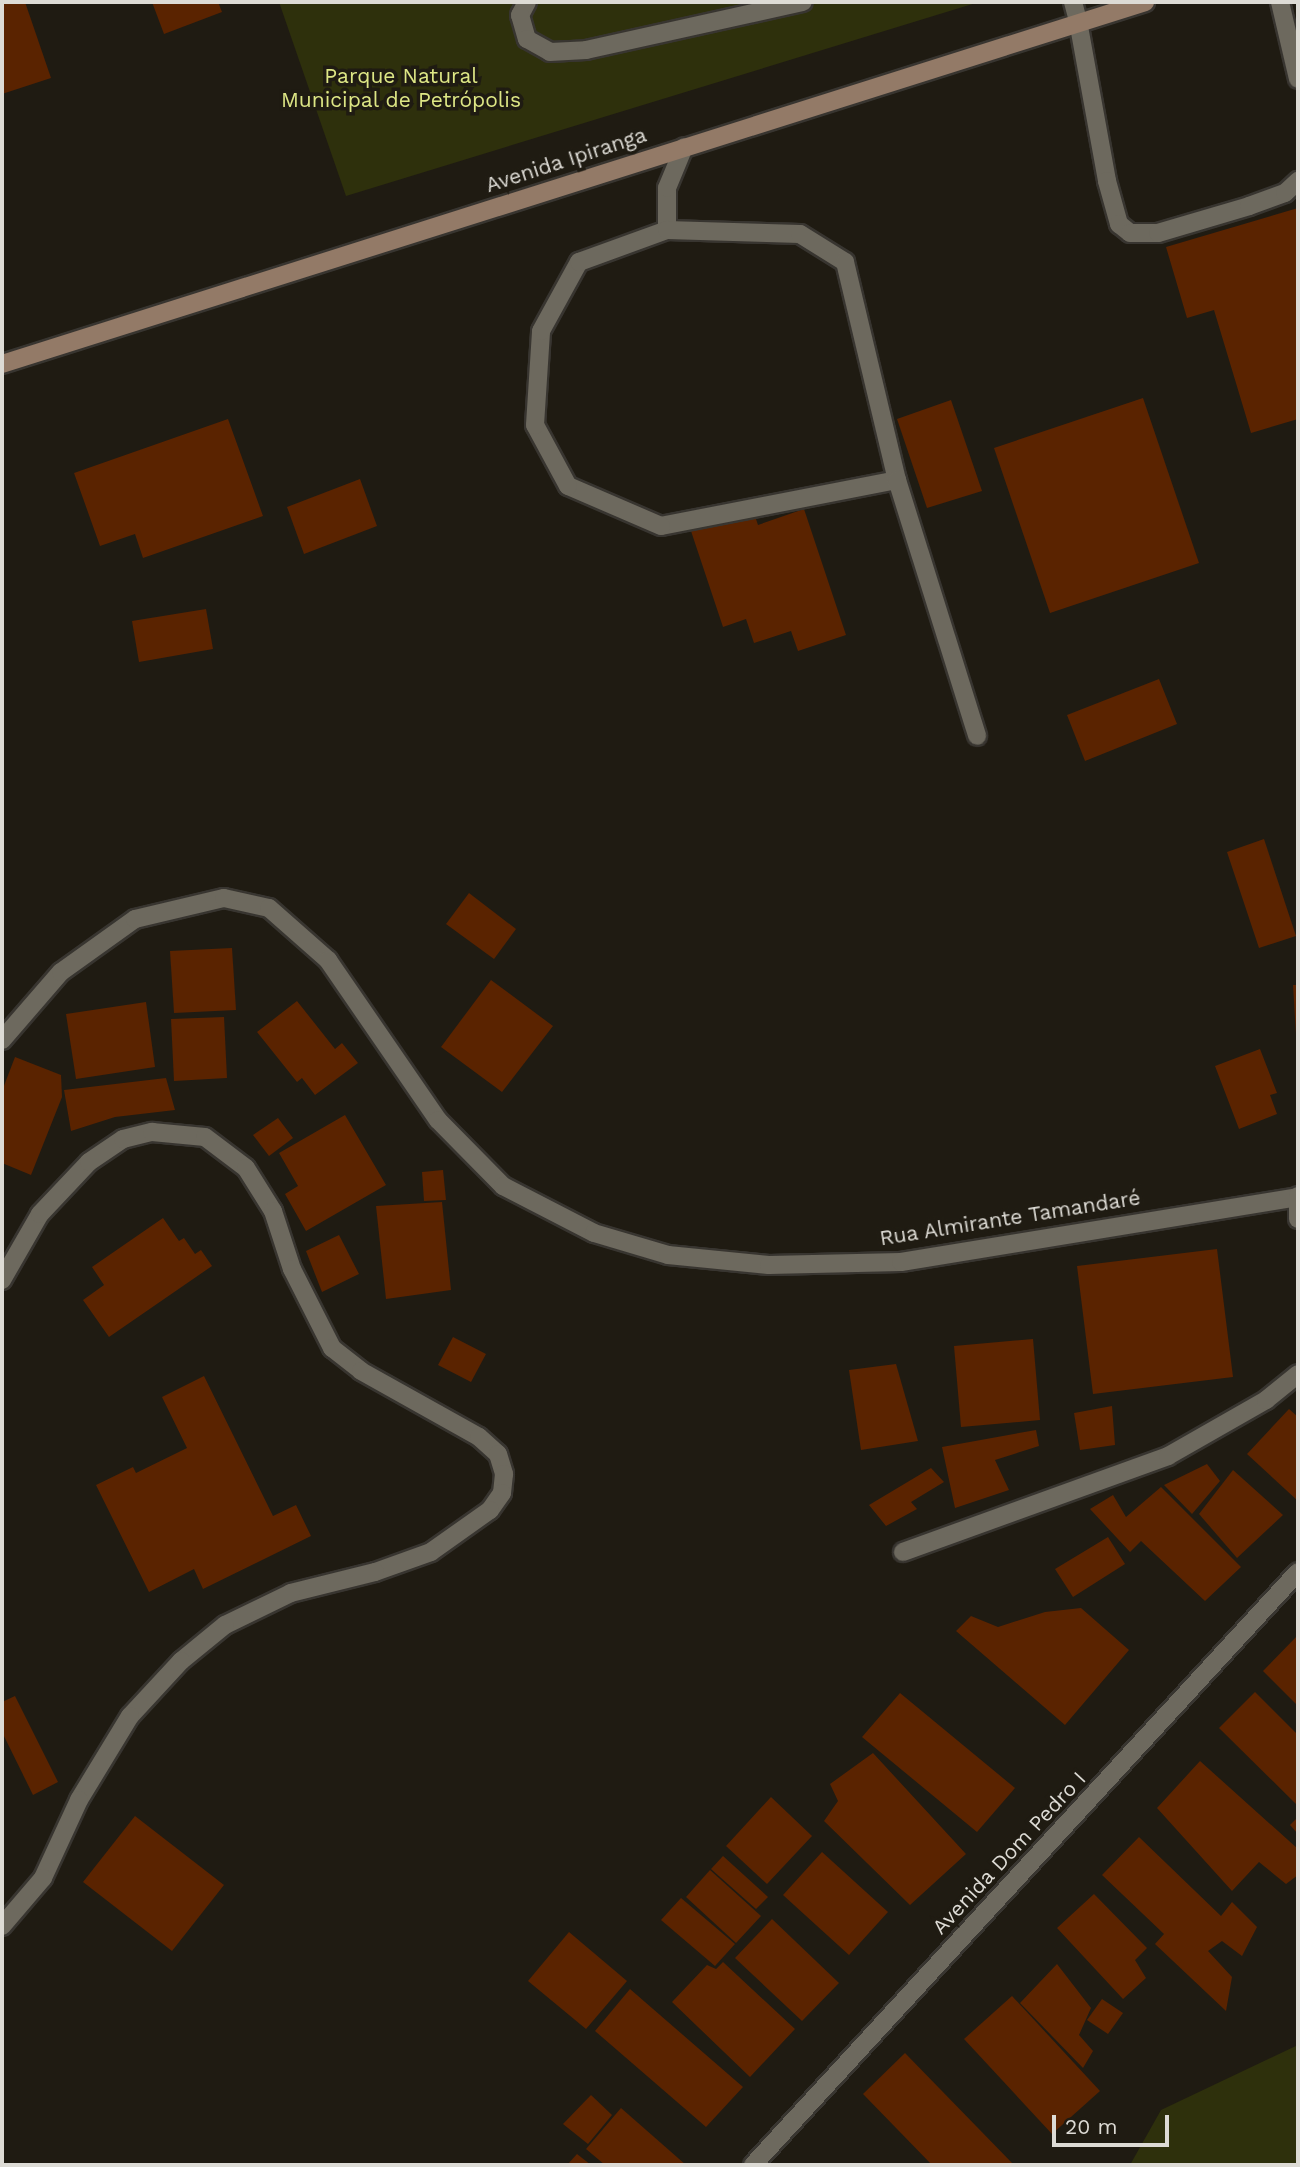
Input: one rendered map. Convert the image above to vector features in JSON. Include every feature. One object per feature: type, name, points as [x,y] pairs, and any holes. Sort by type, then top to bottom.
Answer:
[{"type":"main road","name":"Avenida Ipiranga","points":[[2,364],[1078,21],[1145,2]]},
{"type":"street","points":[[527,2],[520,15],[527,39],[550,52],[586,50],[803,2]]},
{"type":"street","points":[[1073,2],[1107,181],[1119,224],[1130,233],[1158,233],[1249,206],[1285,193],[1298,181]]},
{"type":"street","points":[[1280,2],[1298,79]]},
{"type":"street","points":[[667,230],[667,188],[684,147]]},
{"type":"street","points":[[897,480],[660,526],[568,486],[535,425],[541,331],[579,262],[667,230],[800,234],[845,262],[897,480],[977,736]]},
{"type":"street","name":"Rua Almirante Tamandaré","points":[[2,1040],[61,972],[135,919],[224,898],[270,908],[328,960],[438,1119],[503,1186],[594,1233],[668,1255],[769,1265],[901,1262],[1298,1196]]},
{"type":"street","points":[[2,1280],[40,1214],[89,1162],[123,1139],[152,1132],[205,1137],[246,1168],[274,1211],[292,1269],[332,1348],[361,1371],[479,1437],[498,1454],[504,1474],[502,1493],[490,1510],[431,1552],[375,1572],[291,1593],[225,1625],[181,1661],[130,1716],[79,1800],[43,1878],[2,1926]]},
{"type":"street","points":[[1298,1196],[1298,1219]]},
{"type":"street","points":[[903,1552],[1168,1456],[1266,1400],[1298,1374]]},
{"type":"street","name":"Avenida Dom Pedro I","points":[[753,2165],[1298,1572]]},
{"type":"green space","name":"Parque Natural Municipal de Petrópolis","points":[[279,2],[979,2],[346,196]]},
{"type":"green space","points":[[1298,2045],[1298,2165],[1130,2165],[1161,2110]]},
{"type":"building","points":[[2,2],[25,2],[51,78],[2,94]]},
{"type":"building","points":[[152,2],[218,2],[222,12],[164,34]]},
{"type":"building","points":[[1298,208],[1298,419],[1251,433],[1214,310],[1187,318],[1166,247]]},
{"type":"building","points":[[1143,398],[1199,563],[1050,613],[994,448]]},
{"type":"building","points":[[951,400],[982,491],[927,508],[897,419]]},
{"type":"building","points":[[228,419],[263,516],[143,558],[135,534],[100,546],[74,473]]},
{"type":"building","points":[[360,479],[377,526],[304,554],[287,507]]},
{"type":"building","points":[[804,509],[846,635],[798,651],[791,631],[754,643],[746,619],[723,627],[691,531],[753,510],[758,525]]},
{"type":"building","points":[[206,609],[213,649],[139,662],[132,621]]},
{"type":"building","points":[[1159,679],[1177,724],[1085,761],[1067,715]]},
{"type":"building","points":[[1264,839],[1296,936],[1259,948],[1227,852]]},
{"type":"building","points":[[469,893],[516,929],[494,959],[446,924]]},
{"type":"building","points":[[232,948],[236,1010],[174,1013],[170,951]]},
{"type":"building","points":[[491,980],[553,1026],[502,1092],[441,1047]]},
{"type":"building","points":[[1293,985],[1298,985],[1298,1034],[1296,1034]]},
{"type":"building","points":[[297,1001],[335,1049],[342,1043],[358,1063],[315,1095],[302,1078],[297,1082],[257,1032]]},
{"type":"building","points":[[146,1002],[155,1067],[76,1079],[66,1014]]},
{"type":"building","points":[[224,1017],[227,1078],[174,1081],[171,1019]]},
{"type":"building","points":[[1260,1049],[1277,1093],[1270,1095],[1277,1114],[1239,1129],[1215,1066]]},
{"type":"building","points":[[15,1057],[61,1075],[62,1097],[31,1175],[2,1163],[2,1091]]},
{"type":"building","points":[[166,1078],[175,1110],[115,1117],[71,1131],[64,1090]]},
{"type":"building","points":[[345,1115],[386,1185],[306,1231],[285,1194],[298,1186],[279,1153]]},
{"type":"building","points":[[278,1118],[293,1138],[269,1156],[253,1135]]},
{"type":"building","points":[[443,1170],[446,1200],[424,1201],[422,1172]]},
{"type":"building","points":[[442,1202],[451,1290],[386,1299],[376,1206]]},
{"type":"building","points":[[163,1218],[179,1241],[184,1238],[195,1254],[201,1250],[212,1266],[109,1337],[83,1300],[104,1285],[92,1267]]},
{"type":"building","points":[[339,1235],[359,1274],[322,1292],[306,1251]]},
{"type":"building","points":[[1217,1249],[1233,1377],[1093,1394],[1077,1266]]},
{"type":"building","points":[[453,1337],[486,1354],[471,1382],[438,1365]]},
{"type":"building","points":[[1033,1339],[1040,1420],[961,1427],[954,1346]]},
{"type":"building","points":[[896,1364],[918,1441],[861,1450],[849,1370]]},
{"type":"building","points":[[204,1376],[273,1516],[296,1505],[311,1536],[203,1589],[194,1569],[149,1592],[96,1485],[133,1467],[136,1473],[187,1448],[162,1397]]},
{"type":"building","points":[[1112,1406],[1115,1445],[1080,1450],[1074,1413]]},
{"type":"building","points":[[1289,1409],[1298,1417],[1298,1501],[1247,1454]]},
{"type":"building","points":[[1036,1430],[1039,1446],[995,1460],[1009,1490],[955,1508],[942,1447]]},
{"type":"building","points":[[1207,1464],[1220,1481],[1192,1514],[1164,1485]]},
{"type":"building","points":[[931,1468],[944,1482],[911,1502],[917,1509],[886,1526],[869,1505]]},
{"type":"building","points":[[1233,1470],[1283,1515],[1237,1558],[1199,1514]]},
{"type":"building","points":[[1161,1487],[1241,1567],[1205,1601],[1141,1541],[1130,1552],[1090,1509],[1113,1495],[1126,1517]]},
{"type":"building","points":[[1108,1537],[1125,1564],[1073,1597],[1055,1569]]},
{"type":"building","points":[[1081,1608],[1129,1650],[1065,1725],[956,1631],[971,1616],[998,1627],[1045,1612]]},
{"type":"building","points":[[1298,1635],[1298,1706],[1263,1671]]},
{"type":"building","points":[[1255,1692],[1298,1735],[1298,1806],[1219,1728]]},
{"type":"building","points":[[900,1693],[1015,1788],[977,1832],[862,1737]]},
{"type":"building","points":[[15,1696],[58,1782],[33,1795],[2,1732],[2,1702]]},
{"type":"building","points":[[873,1753],[966,1854],[910,1905],[824,1821],[838,1801],[830,1784]]},
{"type":"building","points":[[1200,1761],[1298,1849],[1298,1875],[1286,1884],[1259,1862],[1232,1891],[1157,1808]]},
{"type":"building","points":[[771,1797],[812,1836],[767,1884],[726,1846]]},
{"type":"building","points":[[135,1816],[224,1885],[172,1951],[83,1882]]},
{"type":"building","points":[[1298,1817],[1298,1834],[1290,1825]]},
{"type":"building","points":[[1139,1837],[1221,1916],[1232,1902],[1257,1927],[1242,1956],[1222,1941],[1208,1951],[1232,1977],[1226,2011],[1155,1944],[1164,1934],[1102,1875]]},
{"type":"building","points":[[822,1852],[888,1912],[849,1955],[783,1895]]},
{"type":"building","points":[[723,1856],[768,1897],[756,1909],[711,1869]]},
{"type":"building","points":[[710,1870],[761,1916],[736,1943],[686,1897]]},
{"type":"building","points":[[1094,1894],[1147,1948],[1135,1960],[1146,1978],[1123,1999],[1057,1928]]},
{"type":"building","points":[[681,1898],[735,1944],[715,1966],[661,1920]]},
{"type":"building","points":[[772,1919],[839,1983],[802,2021],[735,1958]]},
{"type":"building","points":[[569,1932],[627,1981],[586,2029],[528,1981]]},
{"type":"building","points":[[723,1962],[795,2029],[750,2077],[672,2002],[707,1965],[716,1969]]},
{"type":"building","points":[[1057,1964],[1091,2008],[1079,2035],[1093,2051],[1083,2068],[1020,2003]]},
{"type":"building","points":[[630,1989],[743,2087],[706,2127],[595,2031]]},
{"type":"building","points":[[1012,1996],[1100,2091],[1052,2134],[964,2039]]},
{"type":"building","points":[[1102,1999],[1123,2013],[1108,2034],[1087,2020]]},
{"type":"building","points":[[905,2053],[1014,2165],[932,2165],[863,2094]]},
{"type":"building","points":[[591,2095],[612,2115],[588,2144],[563,2124]]},
{"type":"building","points":[[621,2108],[686,2165],[605,2165],[586,2149]]},
{"type":"building","points":[[577,2154],[591,2165],[567,2165]]}]
